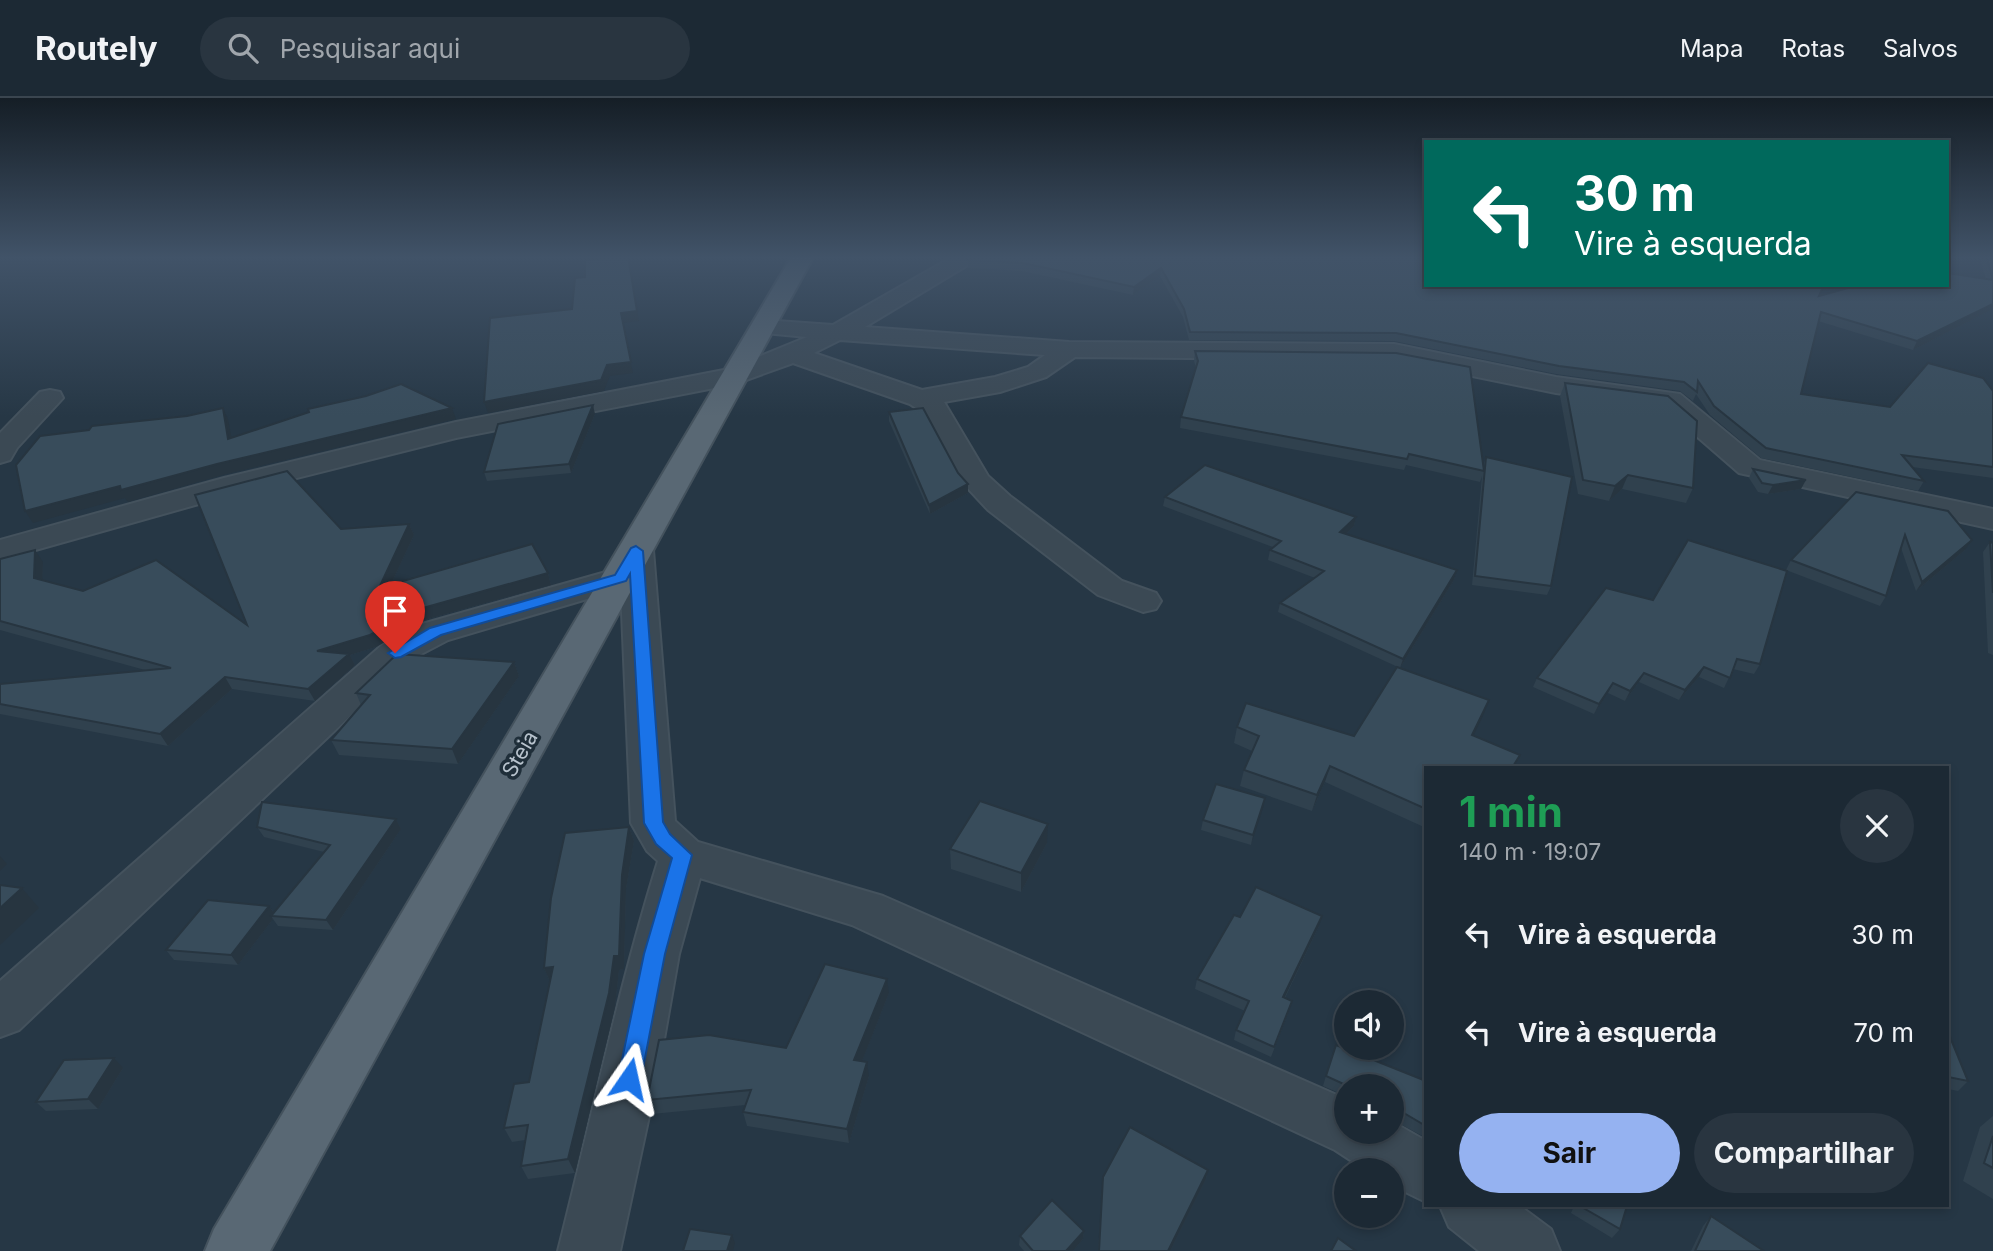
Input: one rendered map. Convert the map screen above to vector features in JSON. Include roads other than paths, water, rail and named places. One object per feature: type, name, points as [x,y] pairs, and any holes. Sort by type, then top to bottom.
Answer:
[{"type":"main road","name":"Steia","points":[[236,1251],[736,376],[778,340],[787,310]]},
{"type":"street","points":[[778,340],[839,331],[880,310]]},
{"type":"street","points":[[778,340],[839,331],[1069,349],[1394,352],[1556,385],[1651,395],[1670,400],[1684,408],[1738,460],[1750,467],[1993,519]]},
{"type":"street","points":[[778,340],[920,398],[936,409],[976,481],[999,503],[1110,588],[1143,601]]},
{"type":"street","points":[[920,398],[1000,384],[1037,372],[1069,349]]},
{"type":"street","points":[[0,550],[235,484],[456,430],[736,376]]},
{"type":"street","points":[[0,454],[4,445],[50,398]]},
{"type":"street","points":[[0,1014],[395,653],[435,632],[628,564],[653,823],[663,839],[682,855],[866,910],[1334,1121]]},
{"type":"street","points":[[589,1251],[629,1079],[654,954],[682,855]]},
{"type":"street","points":[[1377,1144],[1424,1171]]},
{"type":"street","points":[[1471,1207],[1529,1251]]}]
